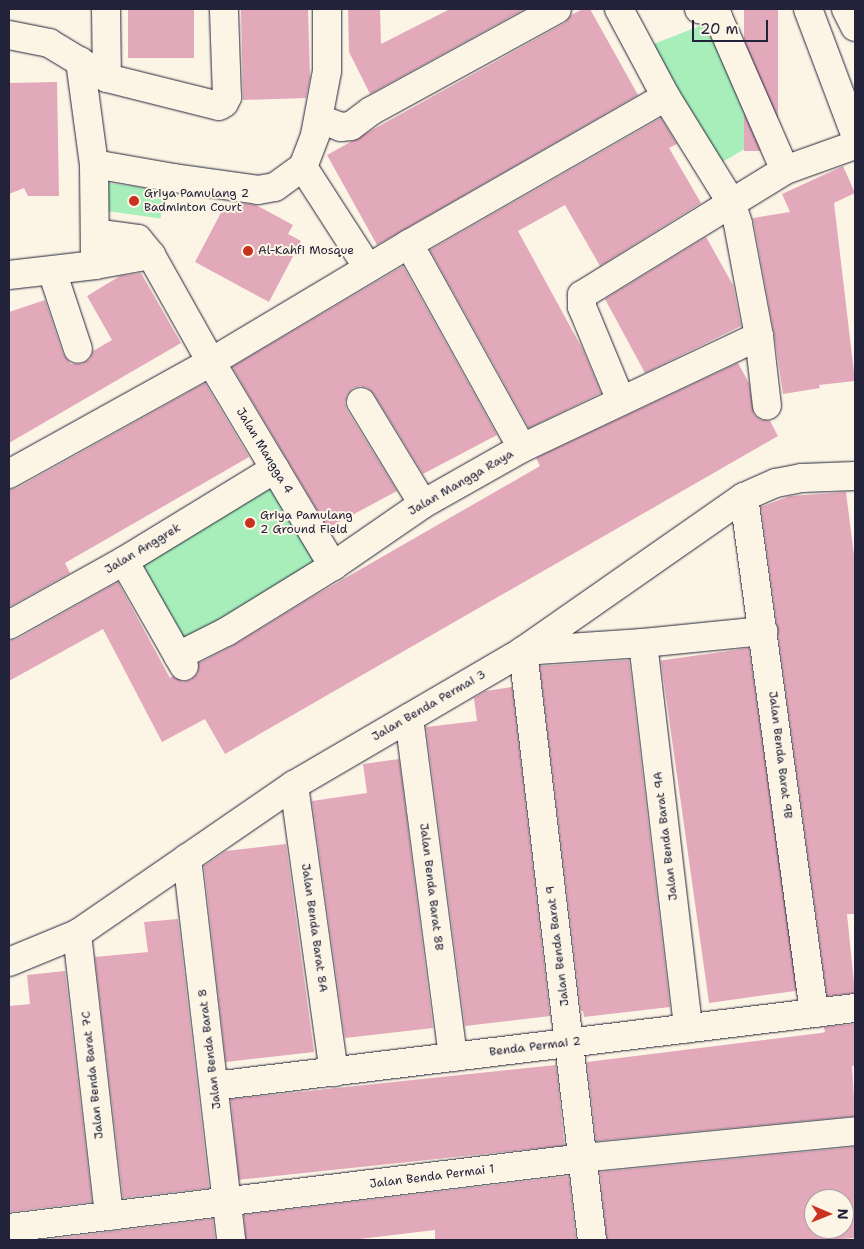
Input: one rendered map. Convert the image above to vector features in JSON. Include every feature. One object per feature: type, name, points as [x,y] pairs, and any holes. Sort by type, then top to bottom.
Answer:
[{"type":"street","points":[[106,9],[106,78]]},
{"type":"street","points":[[9,35],[49,44],[106,78],[222,105],[227,93],[224,9]]},
{"type":"street","points":[[94,164],[174,178],[266,190],[276,187],[304,166],[320,119],[327,71],[327,9]]},
{"type":"street","points":[[320,119],[341,127],[351,126],[371,111],[557,9]]},
{"type":"street","points":[[619,9],[666,97],[731,202],[738,224],[759,336],[767,406]]},
{"type":"street","points":[[699,9],[712,12],[718,17],[785,170]]},
{"type":"street","points":[[808,9],[855,134]]},
{"type":"street","points":[[846,9],[855,27]]},
{"type":"street","points":[[80,61],[94,164],[95,265]]},
{"type":"street","points":[[9,474],[211,362],[409,244],[666,97]]},
{"type":"street","points":[[621,401],[582,307],[582,295],[785,170],[855,145]]},
{"type":"street","points":[[304,166],[368,268]]},
{"type":"street","name":"Jalan Mangga 4","points":[[95,233],[138,239],[152,255],[211,362],[333,566]]},
{"type":"street","points":[[409,244],[522,448]]},
{"type":"street","points":[[9,275],[95,265],[152,255]]},
{"type":"street","points":[[52,270],[78,349]]},
{"type":"street","name":"Jalan Mangga Raya","points":[[124,560],[181,661],[333,566],[423,504],[522,448],[759,336]]},
{"type":"street","points":[[361,402],[423,504]]},
{"type":"street","name":"Jalan Anggrek","points":[[9,625],[124,560],[275,469]]},
{"type":"street","name":"Jalan Benda Permai 3","points":[[9,962],[77,934],[294,785],[523,651],[744,497],[776,484],[802,478],[855,476]]},
{"type":"street","name":"Jalan Benda Barat 9B","points":[[744,497],[814,1013]]},
{"type":"street","points":[[523,651],[643,643],[763,631]]},
{"type":"street","name":"Jalan Benda Barat 9A","points":[[643,643],[688,1028]]},
{"type":"street","name":"Jalan Benda Barat 9","points":[[523,651],[592,1240]]},
{"type":"street","name":"Jalan Benda Barat 8B","points":[[409,718],[453,1057]]},
{"type":"street","name":"Jalan Benda Barat 8A","points":[[294,785],[334,1072]]},
{"type":"street","name":"Jalan Benda Barat 8","points":[[187,858],[231,1240]]},
{"type":"street","name":"Jalan Benda Barat 7C","points":[[77,934],[109,1216]]},
{"type":"street","name":"Benda Permai 2","points":[[214,1086],[855,1008]]},
{"type":"street","name":"Jalan Benda Permai 1","points":[[9,1228],[583,1158],[855,1132]]},
{"type":"green space","points":[[710,22],[760,140],[719,164],[651,45]]},
{"type":"green space","name":"Griya Pamulang 2 Badminton Court","points":[[109,183],[164,191],[161,219],[105,211]]},
{"type":"green space","name":"Griya Pamulang 2 Ground Field","points":[[272,482],[320,563],[185,644],[137,563]]},
{"type":"building","points":[[128,9],[194,9],[194,58],[128,58]]},
{"type":"building","points":[[241,9],[308,9],[310,78],[306,98],[243,100]]},
{"type":"building","points":[[348,9],[380,9],[381,44],[450,9],[525,9],[370,94],[349,52]]},
{"type":"building","points":[[583,9],[590,9],[638,95],[377,245],[327,155],[565,23],[571,15]]},
{"type":"building","points":[[744,9],[778,9],[778,151],[744,151]]},
{"type":"building","points":[[57,82],[59,196],[28,196],[24,188],[9,194],[9,83]]},
{"type":"building","points":[[661,118],[677,144],[669,148],[701,203],[600,266],[565,205],[518,231],[583,350],[601,393],[529,428],[430,250]]},
{"type":"building","points":[[843,166],[855,193],[834,203],[855,381],[819,385],[820,388],[783,394],[753,218],[790,212],[782,194]]},
{"type":"building","name":"Al-Kahfi Mosque","points":[[226,203],[238,209],[241,203],[256,205],[293,225],[288,234],[301,241],[269,302],[195,262]]},
{"type":"building","points":[[706,237],[733,285],[741,326],[645,373],[605,299]]},
{"type":"building","points":[[403,266],[497,435],[423,474],[374,394],[368,388],[360,386],[353,388],[347,395],[345,403],[347,410],[397,491],[328,528],[232,367]]},
{"type":"building","points":[[141,273],[181,343],[9,443],[9,312],[45,300],[63,354],[71,364],[82,364],[90,359],[93,351],[112,340],[87,296],[120,276]]},
{"type":"building","points":[[738,363],[749,383],[754,415],[761,420],[770,421],[778,436],[225,754],[205,719],[162,742],[103,629],[9,681],[9,641],[17,639],[118,582],[170,678],[173,676],[183,682],[191,680],[198,673],[199,663],[234,645],[314,596],[540,466],[536,458]]},
{"type":"building","points":[[205,383],[249,457],[65,563],[70,573],[9,607],[9,490],[17,488]]},
{"type":"building","points":[[846,492],[855,563],[855,914],[847,914],[855,993],[827,996],[761,507],[790,496]]},
{"type":"building","points":[[749,648],[797,991],[709,1003],[661,660]]},
{"type":"building","points":[[629,660],[670,1007],[584,1017],[583,1011],[581,1011],[540,666]]},
{"type":"building","points":[[512,687],[550,1016],[465,1026],[426,727],[477,721],[474,698],[486,691]]},
{"type":"building","points":[[399,759],[433,1028],[345,1038],[312,801],[367,793],[363,764]]},
{"type":"building","points":[[286,844],[314,1052],[226,1062],[204,866],[226,851]]},
{"type":"building","points":[[178,919],[209,1188],[123,1198],[95,957],[148,952],[144,922]]},
{"type":"building","points":[[65,971],[92,1202],[9,1212],[9,1006],[30,1004],[27,975]]},
{"type":"building","points":[[855,1024],[855,1066],[852,1066],[855,1116],[596,1141],[587,1062],[821,1033],[825,1032],[824,1027]]},
{"type":"building","points":[[556,1065],[564,1146],[239,1180],[231,1099]]},
{"type":"building","points":[[855,1147],[855,1238],[854,1189],[804,1189],[804,1239],[842,1239],[607,1240],[600,1172]]},
{"type":"building","points":[[569,1176],[576,1240],[435,1240],[435,1230],[351,1240],[246,1240],[244,1215]]},
{"type":"building","points":[[213,1219],[215,1240],[51,1240],[51,1239]]},
{"type":"place","name":"Griya Pamulang 2 Badminton Court","points":[[134,201]]},
{"type":"place","name":"Al-Kahfi Mosque","points":[[248,251]]},
{"type":"place","name":"Griya Pamulang 2 Ground Field","points":[[250,523]]}]
